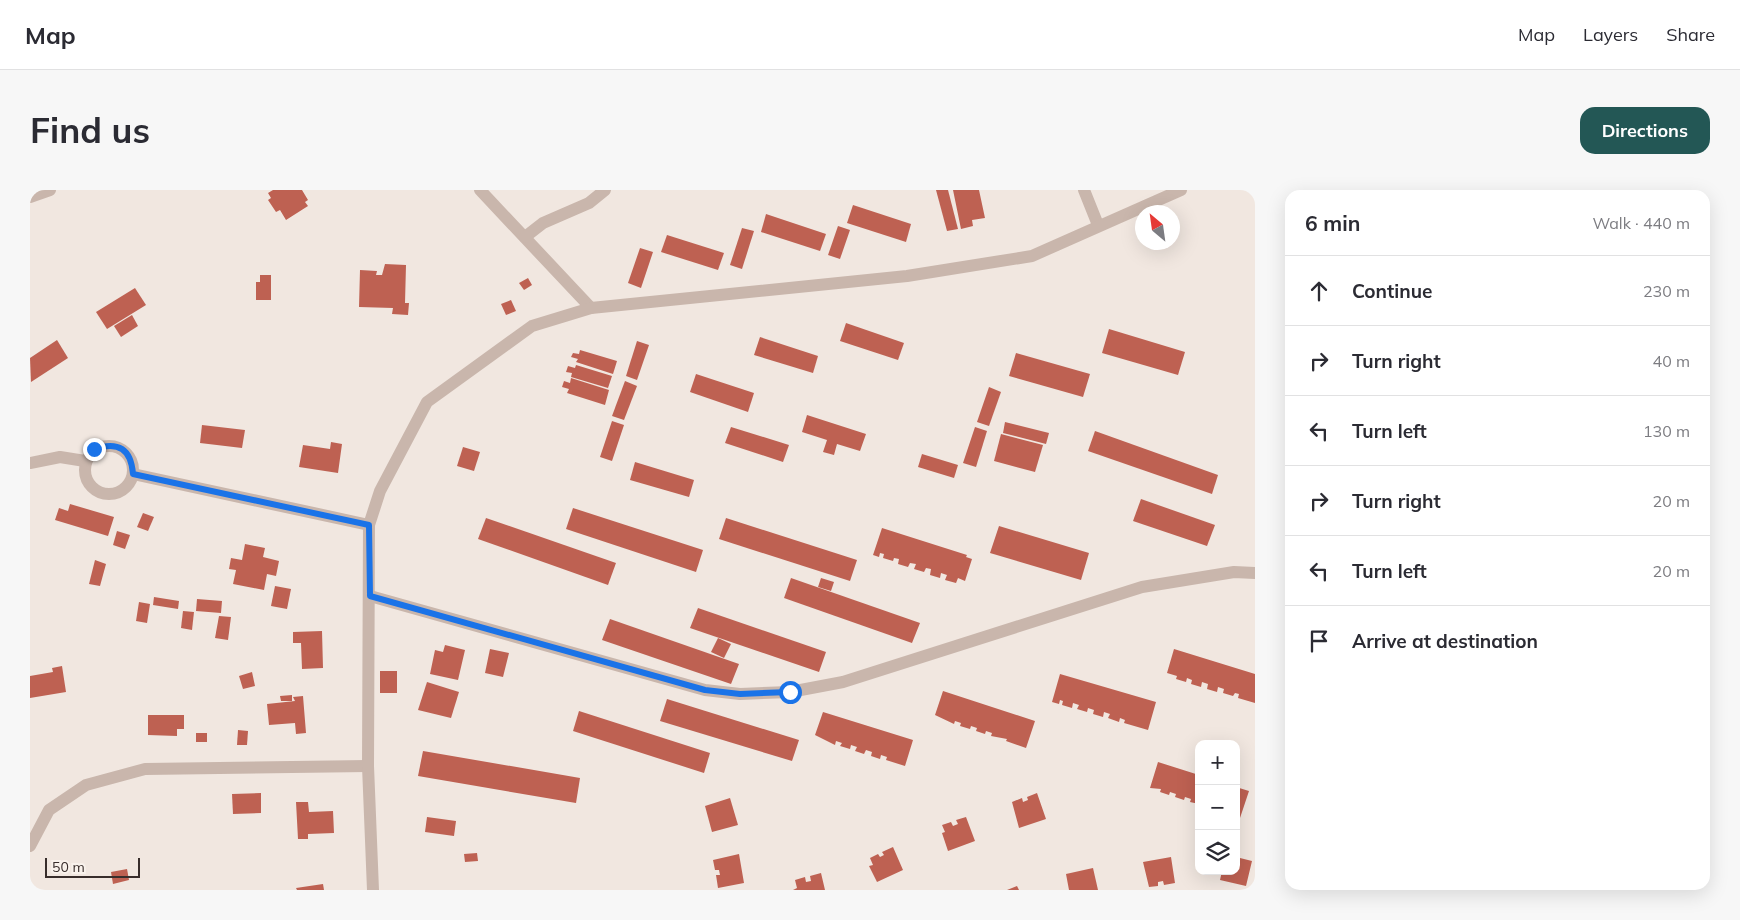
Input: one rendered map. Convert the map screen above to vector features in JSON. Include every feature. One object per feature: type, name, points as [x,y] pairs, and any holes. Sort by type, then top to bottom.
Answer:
[{"type":"lane","points":[[30,197],[50,190]]},
{"type":"lane","points":[[480,190],[591,308]]},
{"type":"lane","points":[[525,237],[544,222],[589,203],[605,190]]},
{"type":"lane","points":[[1084,190],[1098,225]]},
{"type":"lane","points":[[373,890],[368,766],[369,525],[380,492],[427,402],[532,326],[591,308],[907,276],[1022,257],[1066,242],[1098,225],[1181,190]]},
{"type":"lane","points":[[108,444],[116,446],[123,449],[132,460],[133,474],[127,487],[115,494],[102,494],[90,486],[84,474],[86,461],[94,449],[108,444]]},
{"type":"lane","points":[[30,463],[60,458],[86,461]]},
{"type":"lane","points":[[133,474],[369,525]]},
{"type":"lane","points":[[370,596],[705,690],[740,694],[790,692],[843,682],[1142,587],[1234,572],[1255,574]]},
{"type":"lane","points":[[30,846],[49,810],[86,785],[145,769],[368,766]]},
{"type":"building","points":[[273,190],[302,190],[308,200],[305,202],[308,206],[286,220],[280,210],[276,212],[268,200],[271,198],[268,193]]},
{"type":"building","points":[[936,190],[948,190],[958,229],[947,231]]},
{"type":"building","points":[[953,190],[979,190],[985,218],[972,220],[973,226],[961,229]]},
{"type":"building","points":[[853,205],[911,224],[906,242],[847,223]]},
{"type":"building","points":[[766,214],[826,234],[820,251],[761,232]]},
{"type":"building","points":[[838,226],[850,230],[840,259],[828,255]]},
{"type":"building","points":[[742,228],[754,231],[742,269],[730,265]]},
{"type":"building","points":[[667,235],[724,253],[718,270],[661,252]]},
{"type":"building","points":[[640,248],[653,252],[641,288],[628,283]]},
{"type":"building","points":[[385,264],[406,265],[405,303],[409,303],[408,315],[392,314],[393,308],[359,307],[360,270],[377,271],[376,275],[382,275]]},
{"type":"building","points":[[260,275],[271,275],[271,300],[256,300],[256,282],[260,282]]},
{"type":"building","points":[[528,278],[532,285],[524,290],[519,283]]},
{"type":"building","points":[[135,288],[146,305],[107,329],[96,312]]},
{"type":"building","points":[[511,300],[516,311],[506,315],[501,304]]},
{"type":"building","points":[[132,315],[138,326],[121,337],[114,326]]},
{"type":"building","points":[[846,323],[904,343],[898,360],[840,341]]},
{"type":"building","points":[[1109,329],[1185,352],[1178,375],[1102,353]]},
{"type":"building","points":[[760,337],[818,356],[813,373],[754,355]]},
{"type":"building","points":[[57,340],[68,358],[31,382],[30,358]]},
{"type":"building","points":[[637,341],[649,345],[637,380],[626,376]]},
{"type":"building","points":[[580,350],[617,361],[613,374],[576,362],[578,359],[571,357],[573,353],[579,354]]},
{"type":"building","points":[[1016,353],[1090,374],[1083,397],[1009,376]]},
{"type":"building","points":[[576,365],[612,376],[608,388],[571,377],[572,373],[566,372],[568,366],[575,368]]},
{"type":"building","points":[[696,374],[754,393],[748,412],[690,392]]},
{"type":"building","points":[[571,378],[609,390],[605,405],[567,393],[569,389],[562,387],[564,381],[570,383]]},
{"type":"building","points":[[625,381],[637,386],[624,420],[612,416]]},
{"type":"building","points":[[989,387],[1001,392],[989,426],[977,422]]},
{"type":"building","points":[[807,415],[866,434],[860,451],[837,444],[834,455],[823,452],[827,440],[802,432]]},
{"type":"building","points":[[612,421],[624,425],[612,461],[600,457]]},
{"type":"building","points":[[1005,422],[1049,433],[1046,444],[1003,433]]},
{"type":"building","points":[[202,425],[245,430],[242,448],[200,443]]},
{"type":"building","points":[[731,427],[789,445],[783,462],[725,443]]},
{"type":"building","points":[[975,427],[987,431],[976,467],[963,463]]},
{"type":"building","points":[[1095,431],[1218,475],[1212,494],[1088,451]]},
{"type":"building","points":[[1001,434],[1043,445],[1035,472],[994,461]]},
{"type":"building","points":[[331,442],[342,444],[338,473],[299,467],[303,445],[330,449]]},
{"type":"building","points":[[463,447],[480,452],[474,471],[457,466]]},
{"type":"building","points":[[922,454],[958,465],[954,478],[918,467]]},
{"type":"building","points":[[635,462],[694,480],[689,497],[630,480]]},
{"type":"building","points":[[1141,499],[1215,525],[1207,546],[1133,521]]},
{"type":"building","points":[[70,504],[114,517],[108,536],[55,520],[59,508],[68,511]]},
{"type":"building","points":[[573,508],[703,550],[696,572],[566,529]]},
{"type":"building","points":[[143,513],[154,517],[148,531],[137,527]]},
{"type":"building","points":[[486,518],[616,563],[608,585],[478,539]]},
{"type":"building","points":[[726,518],[857,560],[850,581],[719,539]]},
{"type":"building","points":[[999,526],[1089,553],[1081,580],[990,553]]},
{"type":"building","points":[[882,528],[967,555],[966,557],[972,559],[965,581],[958,578],[956,583],[945,580],[947,575],[941,573],[940,578],[930,575],[931,569],[926,568],[924,572],[914,569],[916,564],[910,563],[908,567],[898,564],[899,559],[894,558],[893,561],[883,558],[884,554],[880,553],[879,557],[873,555]]},
{"type":"building","points":[[117,531],[130,535],[125,549],[113,545]]},
{"type":"building","points":[[245,544],[265,548],[263,557],[279,561],[276,576],[267,574],[264,590],[233,584],[236,570],[229,569],[231,558],[242,560]]},
{"type":"building","points":[[95,560],[106,564],[100,586],[89,584]]},
{"type":"building","points":[[791,578],[920,623],[912,643],[784,598]]},
{"type":"building","points":[[821,578],[834,582],[831,591],[818,587]]},
{"type":"building","points":[[275,586],[291,589],[287,609],[271,606]]},
{"type":"building","points":[[154,597],[179,601],[178,609],[153,605]]},
{"type":"building","points":[[197,599],[222,601],[221,613],[196,611]]},
{"type":"building","points":[[139,602],[150,604],[147,623],[136,621]]},
{"type":"building","points":[[698,608],[826,652],[819,672],[690,628]]},
{"type":"building","points":[[183,611],[194,612],[192,630],[181,628]]},
{"type":"building","points":[[219,616],[231,617],[228,640],[215,638]]},
{"type":"building","points":[[610,619],[739,664],[731,684],[602,640]]},
{"type":"building","points":[[322,631],[323,668],[302,669],[301,643],[293,643],[293,632]]},
{"type":"building","points":[[718,638],[731,644],[724,658],[711,652]]},
{"type":"building","points":[[445,645],[465,650],[458,680],[430,674],[435,650],[443,652]]},
{"type":"building","points":[[490,649],[509,653],[503,677],[485,673]]},
{"type":"building","points":[[1174,649],[1255,674],[1255,703],[1238,698],[1239,694],[1235,693],[1233,696],[1223,693],[1224,689],[1218,687],[1217,692],[1207,689],[1208,684],[1202,682],[1201,687],[1191,684],[1192,680],[1187,678],[1186,682],[1176,679],[1177,676],[1167,673]]},
{"type":"building","points":[[62,666],[66,692],[30,698],[30,676],[53,672],[52,668]]},
{"type":"building","points":[[380,671],[397,671],[397,693],[380,693]]},
{"type":"building","points":[[252,672],[255,686],[243,689],[239,676]]},
{"type":"building","points":[[1060,674],[1156,702],[1148,730],[1124,723],[1125,720],[1120,718],[1119,722],[1108,718],[1110,714],[1104,712],[1103,717],[1093,714],[1094,710],[1088,708],[1087,712],[1077,709],[1079,705],[1073,703],[1072,708],[1062,705],[1063,701],[1060,700],[1059,704],[1052,702]]},
{"type":"building","points":[[427,682],[459,692],[451,718],[418,710]]},
{"type":"building","points":[[943,691],[1035,721],[1026,748],[1006,741],[1007,739],[991,736],[992,733],[986,731],[985,734],[976,731],[977,728],[971,726],[970,729],[960,726],[961,723],[955,721],[954,724],[935,715]]},
{"type":"building","points":[[292,695],[292,701],[281,701],[280,696]]},
{"type":"building","points":[[303,696],[306,733],[296,734],[295,723],[269,725],[267,704],[295,701],[293,697]]},
{"type":"building","points":[[667,699],[799,740],[792,761],[660,721]]},
{"type":"building","points":[[579,711],[710,753],[704,773],[573,731]]},
{"type":"building","points":[[823,712],[913,740],[905,766],[886,760],[887,757],[881,755],[880,759],[871,756],[872,752],[866,750],[864,754],[855,751],[857,747],[851,745],[850,749],[840,746],[842,743],[836,741],[835,745],[815,735]]},
{"type":"building","points":[[148,715],[184,715],[184,729],[177,729],[177,736],[148,735]]},
{"type":"building","points":[[238,730],[248,731],[247,745],[237,745]]},
{"type":"building","points":[[196,733],[207,733],[207,742],[196,742]]},
{"type":"building","points":[[423,751],[580,778],[576,803],[418,776]]},
{"type":"building","points":[[1158,762],[1195,774],[1195,803],[1190,802],[1191,799],[1185,797],[1184,800],[1175,797],[1176,794],[1170,792],[1169,795],[1160,792],[1161,789],[1150,788]]},
{"type":"building","points":[[1240,788],[1249,791],[1240,818]]},
{"type":"building","points":[[261,793],[261,813],[233,814],[232,794]]},
{"type":"building","points":[[1037,793],[1046,819],[1019,828],[1012,802],[1022,798],[1023,802],[1028,800],[1027,797]]},
{"type":"building","points":[[730,798],[738,825],[712,832],[705,806]]},
{"type":"building","points":[[296,802],[308,802],[309,812],[333,811],[334,833],[308,834],[308,839],[298,839]]},
{"type":"building","points":[[427,817],[456,821],[454,836],[425,832]]},
{"type":"building","points":[[966,817],[975,841],[948,851],[942,833],[945,832],[942,825],[951,822],[953,826],[958,824],[956,820]]},
{"type":"building","points":[[893,847],[903,870],[877,882],[869,866],[873,865],[870,858],[878,854],[880,857],[884,855],[882,852]]},
{"type":"building","points":[[477,853],[478,861],[465,862],[464,854]]},
{"type":"building","points":[[739,854],[744,883],[718,888],[716,875],[720,875],[719,870],[715,870],[713,860]]},
{"type":"building","points":[[1171,857],[1175,883],[1164,885],[1163,881],[1158,882],[1158,886],[1149,887],[1143,862]]},
{"type":"building","points":[[1240,858],[1252,861],[1246,886],[1220,880],[1221,875],[1240,875]]},
{"type":"building","points":[[1093,868],[1098,890],[1069,890],[1066,874]]},
{"type":"building","points":[[127,869],[129,880],[113,884],[111,872]]},
{"type":"building","points":[[821,873],[825,890],[793,890],[797,888],[795,880],[805,877],[806,882],[811,881],[810,876]]},
{"type":"building","points":[[323,884],[324,890],[297,890],[296,888]]},
{"type":"building","points":[[1017,886],[1019,890],[1007,890]]},
{"type":"route","points":[[94,449],[108,444],[123,449],[132,460],[133,474],[369,525],[370,596],[705,690],[740,694],[790,692]]}]
